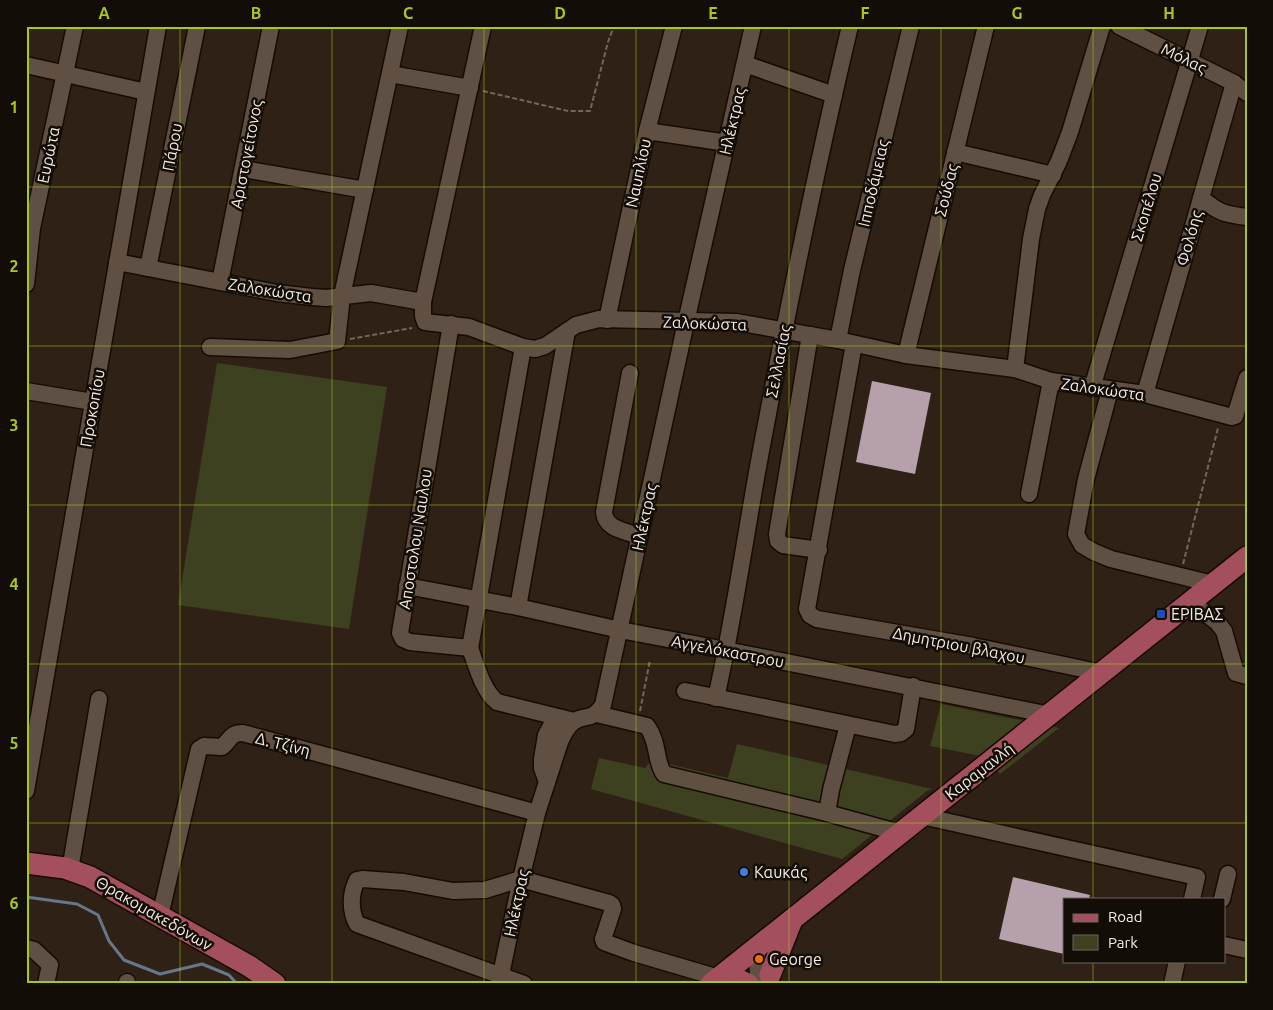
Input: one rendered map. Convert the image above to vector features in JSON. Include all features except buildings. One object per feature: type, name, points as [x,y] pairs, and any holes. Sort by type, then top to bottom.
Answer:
[{"type":"main road","name":"Καραμανλή","points":[[715,981],[1247,557]]},
{"type":"main road","name":"Θρακομακεδόνων","points":[[26,863],[70,870],[90,877],[249,966],[275,984]]},
{"type":"main road","points":[[766,981],[793,917]]},
{"type":"main road","points":[[715,981],[739,980],[748,984]]},
{"type":"street","name":"Ευρώτα","points":[[26,284],[32,228],[75,26]]},
{"type":"street","name":"Προκοπίου","points":[[26,791],[158,26]]},
{"type":"street","name":"Πάρου","points":[[148,268],[197,26]]},
{"type":"street","name":"Αριστογείτονος","points":[[220,282],[272,26]]},
{"type":"street","points":[[210,347],[290,350],[337,341],[342,296],[400,26]]},
{"type":"street","points":[[425,322],[423,302],[484,26]]},
{"type":"street","name":"Ναυπλίου","points":[[608,320],[647,131],[674,26]]},
{"type":"street","name":"Ηλέκτρας","points":[[597,714],[603,705],[686,322],[753,26]]},
{"type":"street","name":"Σελλασίας","points":[[716,698],[806,219],[850,26]]},
{"type":"street","name":"Ιπποδάμειας","points":[[838,340],[852,270],[911,26]]},
{"type":"street","name":"Σούδας","points":[[906,355],[986,26]]},
{"type":"street","points":[[1015,369],[1031,239],[1037,209],[1070,132],[1102,26]]},
{"type":"street","name":"Μόλας","points":[[1119,26],[1240,88]]},
{"type":"street","name":"Σκοπέλου","points":[[1092,388],[1200,26]]},
{"type":"street","points":[[745,64],[834,95]]},
{"type":"street","points":[[26,65],[146,92]]},
{"type":"street","points":[[390,74],[470,88]]},
{"type":"street","name":"Φολόης","points":[[1145,394],[1201,198],[1240,88]]},
{"type":"street","points":[[647,131],[727,143]]},
{"type":"street","points":[[955,152],[1053,175]]},
{"type":"street","points":[[243,169],[365,190]]},
{"type":"street","points":[[1201,198],[1215,210],[1247,217]]},
{"type":"street","name":"Ζαλοκώστα","points":[[117,262],[312,297],[326,298],[370,293],[423,302]]},
{"type":"street","name":"Ζαλοκώστα","points":[[425,322],[451,324],[486,332],[523,347],[535,349],[545,346],[576,325],[599,320],[726,321],[838,340],[906,355],[1015,369],[1051,381],[1145,394],[1228,415]]},
{"type":"street","name":"Αποστολου Ναυλου","points":[[451,324],[400,633],[404,639],[410,642],[470,648]]},
{"type":"street","points":[[518,607],[567,331]]},
{"type":"street","points":[[810,335],[777,534],[778,541],[783,545],[819,550],[854,344]]},
{"type":"street","points":[[523,347],[470,648],[478,671],[492,698],[497,702],[568,720],[589,718],[597,714],[636,722],[647,726],[652,733],[660,769],[664,774],[828,813],[900,833]]},
{"type":"street","points":[[630,373],[604,519],[609,525],[639,536]]},
{"type":"street","points":[[1228,415],[1247,378]]},
{"type":"street","points":[[1029,494],[1051,381]]},
{"type":"street","points":[[1110,390],[1086,479],[1076,534],[1082,545],[1112,559],[1213,584]]},
{"type":"street","points":[[26,391],[93,402]]},
{"type":"street","name":"Δημητριου βλαχου","points":[[819,550],[808,609],[810,615],[817,618],[973,646],[1102,673]]},
{"type":"street","name":"Αγγελόκαστρου","points":[[407,586],[1050,715]]},
{"type":"street","points":[[1190,602],[1217,622],[1224,631],[1236,673],[1247,676]]},
{"type":"street","points":[[685,691],[894,734],[901,733],[906,729],[912,686]]},
{"type":"street","points":[[70,870],[99,699]]},
{"type":"street","name":"Ηλέκτρας","points":[[500,980],[537,813],[568,720]]},
{"type":"street","points":[[828,813],[831,790],[848,725]]},
{"type":"street","name":"Δ. Τζίνη","points":[[160,916],[199,748],[204,746],[222,748],[231,736],[236,733],[340,759],[537,813]]},
{"type":"street","points":[[922,816],[1197,877],[1192,898]]},
{"type":"street","points":[[1222,898],[1228,874]]},
{"type":"street","points":[[524,984],[500,980],[357,924],[353,917],[352,902],[354,886],[357,880],[404,882],[453,891],[497,887],[521,879],[612,905],[613,909],[603,939],[608,945],[715,981]]},
{"type":"street","points":[[1226,945],[1247,950]]},
{"type":"street","points":[[756,947],[766,981]]},
{"type":"street","points":[[26,948],[34,950],[50,965],[46,984]]},
{"type":"street","points":[[1172,984],[1177,962]]},
{"type":"path","points":[[470,88],[568,111],[590,111],[614,26]]},
{"type":"path","points":[[337,341],[414,328],[425,322]]},
{"type":"path","points":[[1180,576],[1228,415]]},
{"type":"path","points":[[636,722],[641,707],[650,660]]},
{"type":"green space","points":[[217,363],[387,387],[349,629],[178,605]]},
{"type":"green space","points":[[941,704],[1059,728],[1000,774],[986,757],[930,746]]},
{"type":"green space","points":[[737,744],[932,789],[842,859],[591,789],[599,758],[645,768],[652,760],[728,778]]},
{"type":"waterway","points":[[26,897],[77,904],[98,915],[109,941],[124,960],[160,974],[202,964],[229,975],[237,984]]},
{"type":"place","name":"ΕΡΙΒΑΣ","points":[[1161,614]]},
{"type":"place","name":"Καυκάς","points":[[744,872]]},
{"type":"place","name":"George","points":[[759,959]]}]
